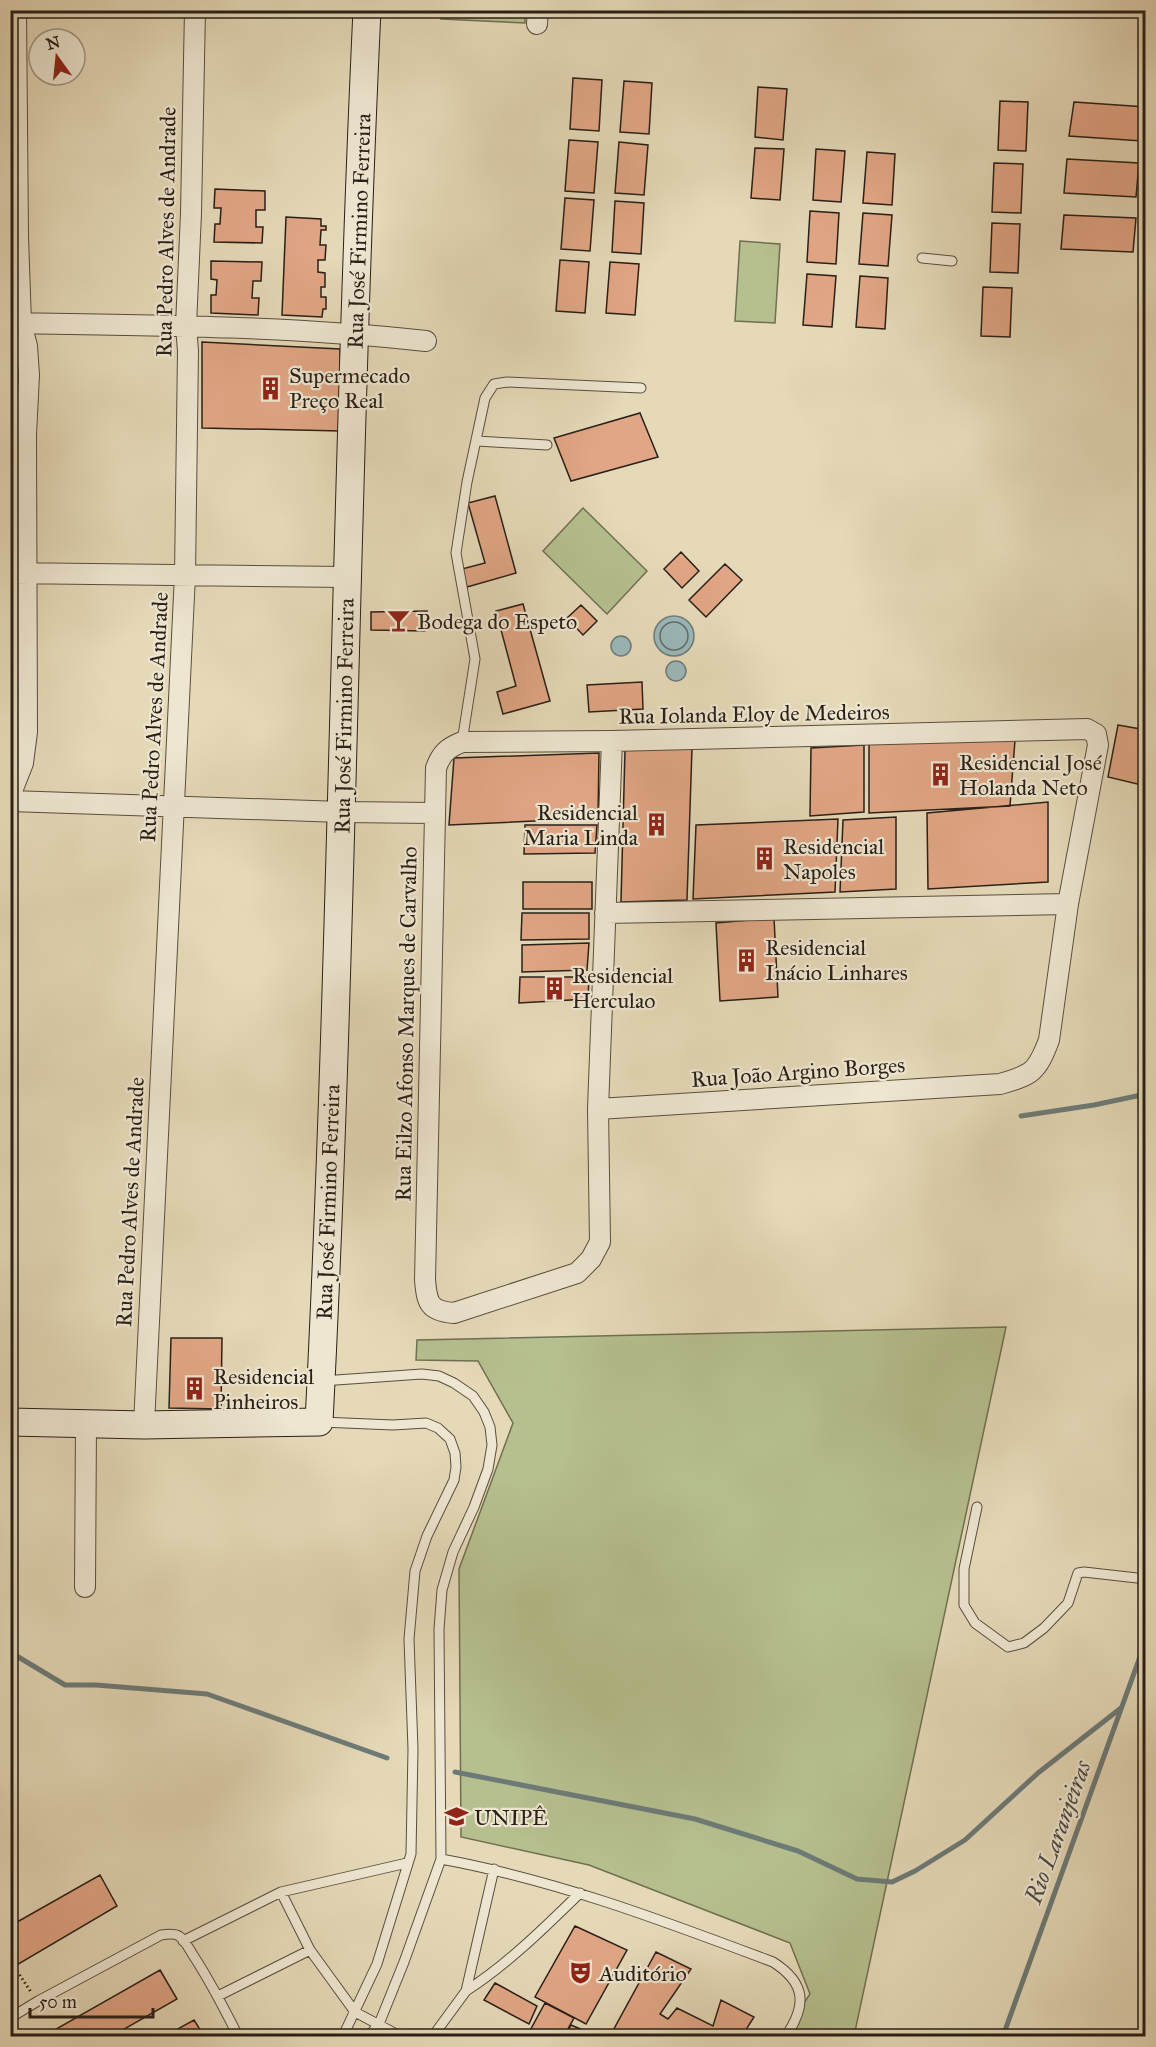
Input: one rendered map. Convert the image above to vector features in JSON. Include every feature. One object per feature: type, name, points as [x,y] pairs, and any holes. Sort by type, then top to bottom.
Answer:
[{"type":"main road","name":"Rua José Firmino Ferreira","points":[[319,1422],[342,812],[347,577],[367,10]]},
{"type":"main road","points":[[10,1422],[144,1425],[319,1422]]},
{"type":"street","points":[[10,795],[23,763],[27,732],[18,573],[29,375],[27,346],[16,323],[18,237],[16,10]]},
{"type":"street","name":"Rua Pedro Alves de Andrade","points":[[144,1425],[185,574],[188,351],[186,326],[195,10]]},
{"type":"street","points":[[16,323],[186,326],[356,333],[426,341]]},
{"type":"street","points":[[18,573],[347,577]]},
{"type":"street","name":"Rua Iolanda Eloy de Medeiros","points":[[462,742],[612,741],[1087,729]]},
{"type":"street","name":"Rua João Argino Borges","points":[[598,1109],[1000,1084],[1030,1074],[1041,1061],[1049,1040],[1068,904],[1098,745],[1096,734],[1087,729]]},
{"type":"street","points":[[598,1109],[612,741]]},
{"type":"street","name":"Rua Eilzo Afonso Marques de Carvalho","points":[[462,742],[448,748],[440,757],[436,768],[425,1280],[427,1297],[431,1306],[440,1312],[454,1313],[578,1273],[591,1259],[600,1242],[598,1109]]},
{"type":"street","points":[[10,801],[434,813]]},
{"type":"street","points":[[605,913],[1068,904]]},
{"type":"street","points":[[85,1587],[86,1423]]},
{"type":"lane","points":[[922,258],[951,261]]},
{"type":"lane","points":[[462,742],[475,659],[456,553],[466,482],[485,398],[494,384],[507,382],[641,388]]},
{"type":"lane","points":[[477,441],[548,445]]},
{"type":"lane","points":[[321,1381],[422,1374],[439,1376],[473,1396],[484,1412],[490,1427],[492,1445],[488,1469],[474,1507],[453,1552],[442,1590],[439,1629],[441,1858],[404,1962],[379,2024],[369,2037]]},
{"type":"lane","points":[[319,1422],[393,1425],[426,1423],[445,1433],[450,1439],[455,1453],[456,1467],[454,1480],[427,1536],[415,1571],[409,1639],[413,1749],[411,1854],[376,1964],[343,2037]]},
{"type":"lane","points":[[977,1507],[964,1569],[964,1605],[975,1623],[1008,1647],[1024,1642],[1052,1620],[1068,1603],[1077,1573],[1146,1579]]},
{"type":"lane","points":[[441,1858],[494,1869],[580,1893],[640,1912],[773,1962],[786,1970],[795,1980],[800,2001],[795,2022],[786,2037]]},
{"type":"lane","points":[[183,1941],[281,1892],[407,1863]]},
{"type":"lane","points":[[466,1991],[494,1869]]},
{"type":"lane","points":[[281,1892],[310,1950],[355,2012],[400,2037]]},
{"type":"lane","points":[[433,2037],[466,1991],[493,1974],[533,1940],[580,1893]]},
{"type":"lane","points":[[10,2018],[161,1935],[171,1934],[183,1941],[218,1996],[238,2037]]},
{"type":"lane","points":[[218,1996],[310,1950]]},
{"type":"green space","points":[[441,11],[525,11],[525,23],[441,19]]},
{"type":"green space","points":[[740,241],[780,244],[775,323],[735,321]]},
{"type":"green space","points":[[10,349],[24,350],[11,549]]},
{"type":"green space","points":[[583,508],[647,571],[607,614],[543,551]]},
{"type":"green space","points":[[1006,1327],[854,2036],[782,2036],[810,1994],[790,1943],[589,1865],[461,1837],[459,1569],[513,1423],[478,1361],[416,1360],[417,1340]]},
{"type":"water","points":[[674,616],[682,617],[688,622],[693,628],[693,644],[688,650],[682,655],[674,656],[666,655],[660,650],[655,644],[654,636],[655,628],[660,622],[666,617]]},
{"type":"water","points":[[621,636],[628,639],[631,646],[628,653],[621,656],[614,653],[611,646],[614,639]]},
{"type":"water","points":[[676,661],[683,664],[686,671],[683,678],[676,681],[669,678],[666,671],[669,664]]},
{"type":"building","points":[[573,78],[602,80],[599,131],[570,129]]},
{"type":"building","points":[[624,81],[652,83],[649,134],[620,132]]},
{"type":"building","points":[[758,87],[787,89],[783,140],[755,137]]},
{"type":"building","points":[[1000,101],[1028,102],[1026,151],[998,150]]},
{"type":"building","points":[[1074,102],[1146,107],[1142,141],[1069,136]]},
{"type":"building","points":[[569,140],[598,142],[594,193],[565,191]]},
{"type":"building","points":[[619,142],[648,145],[644,195],[615,193]]},
{"type":"building","points":[[755,148],[784,149],[780,200],[751,198]]},
{"type":"building","points":[[816,149],[845,151],[841,202],[813,200]]},
{"type":"building","points":[[867,152],[895,154],[892,205],[863,203]]},
{"type":"building","points":[[1067,159],[1139,163],[1136,197],[1064,193]]},
{"type":"building","points":[[994,163],[1023,164],[1021,213],[992,212]]},
{"type":"building","points":[[215,189],[265,191],[265,210],[256,210],[256,227],[263,227],[262,243],[214,242],[215,224],[220,224],[221,208],[214,208]]},
{"type":"building","points":[[565,198],[594,200],[590,251],[561,249]]},
{"type":"building","points":[[615,201],[644,203],[641,254],[612,252]]},
{"type":"building","points":[[810,211],[839,213],[836,264],[807,262]]},
{"type":"building","points":[[863,213],[892,215],[888,266],[859,264]]},
{"type":"building","points":[[1064,215],[1136,218],[1133,252],[1061,249]]},
{"type":"building","points":[[286,217],[321,219],[321,226],[326,226],[326,230],[321,230],[320,245],[326,245],[325,260],[318,260],[318,272],[325,273],[325,287],[321,287],[321,297],[326,297],[326,309],[323,309],[322,317],[282,315]]},
{"type":"building","points":[[992,223],[1020,224],[1018,273],[990,272]]},
{"type":"building","points":[[560,260],[589,262],[585,313],[556,311]]},
{"type":"building","points":[[211,261],[262,262],[261,281],[253,281],[252,298],[259,298],[258,315],[211,313],[211,295],[216,295],[217,280],[211,279]]},
{"type":"building","points":[[610,262],[639,264],[635,315],[606,313]]},
{"type":"building","points":[[807,274],[836,276],[832,327],[803,325]]},
{"type":"building","points":[[860,276],[888,278],[885,329],[856,327]]},
{"type":"building","points":[[983,287],[1012,288],[1010,337],[981,336]]},
{"type":"building","name":"Supermecado Preço Real","points":[[202,342],[340,349],[341,431],[202,428]]},
{"type":"building","points":[[640,413],[658,457],[571,481],[554,438]]},
{"type":"building","points":[[495,496],[516,573],[467,587],[462,569],[485,563],[468,503]]},
{"type":"building","points":[[681,552],[699,571],[682,588],[664,569]]},
{"type":"building","points":[[725,564],[742,580],[706,617],[689,600]]},
{"type":"building","points":[[523,604],[550,701],[503,714],[497,692],[516,686],[496,611]]},
{"type":"building","points":[[581,605],[597,621],[583,635],[567,618]]},
{"type":"building","name":"Bodega do Espeto","points":[[427,611],[425,631],[371,630],[371,612]]},
{"type":"building","points":[[642,682],[643,709],[589,712],[587,685]]},
{"type":"building","points":[[1118,725],[1146,730],[1146,786],[1108,777]]},
{"type":"building","name":"Residencial José Holanda Neto","points":[[1015,740],[1010,806],[869,813],[869,744]]},
{"type":"building","points":[[864,745],[864,812],[810,816],[811,748]]},
{"type":"building","name":"Residencial Maria Linda","points":[[692,748],[687,900],[621,902],[625,750]]},
{"type":"building","points":[[599,753],[598,818],[449,825],[454,758]]},
{"type":"building","points":[[1048,802],[1048,882],[928,889],[927,813]]},
{"type":"building","points":[[896,817],[896,889],[840,892],[843,820]]},
{"type":"building","name":"Residencial Napoles","points":[[838,819],[835,892],[693,899],[696,825]]},
{"type":"building","points":[[525,825],[597,825],[595,853],[524,854]]},
{"type":"building","points":[[523,882],[592,882],[592,909],[523,909]]},
{"type":"building","points":[[522,913],[589,913],[589,939],[521,940]]},
{"type":"building","name":"Residencial Inácio Linhares","points":[[774,918],[778,997],[720,1001],[716,923]]},
{"type":"building","points":[[589,943],[587,970],[522,972],[522,945]]},
{"type":"building","name":"Residencial Herculao","points":[[520,977],[589,977],[588,999],[519,1003]]},
{"type":"building","name":"Residencial Pinheiros","points":[[171,1338],[222,1338],[221,1409],[169,1408]]},
{"type":"building","points":[[100,1875],[117,1906],[10,1969],[10,1926]]},
{"type":"building","name":"Auditório","points":[[575,1926],[627,1950],[586,2024],[535,1997]]},
{"type":"building","points":[[656,1952],[691,1969],[660,2014],[668,2019],[677,2008],[713,2026],[721,2000],[754,2017],[742,2036],[610,2036]]},
{"type":"building","points":[[160,1970],[177,1999],[112,2036],[44,2036]]},
{"type":"building","points":[[495,1983],[537,2006],[529,2024],[484,2000]]},
{"type":"building","points":[[545,2003],[574,2018],[564,2036],[527,2036]]},
{"type":"building","points":[[194,2020],[204,2036],[165,2036]]},
{"type":"building","points":[[571,2025],[597,2036],[565,2036]]},
{"type":"waterway","points":[[1021,1116],[1094,1105],[1146,1094]]},
{"type":"waterway","name":"Rio Laranjeiras","points":[[1003,2036],[1146,1640]]},
{"type":"waterway","points":[[10,1652],[65,1685],[96,1685],[207,1694],[387,1758]]},
{"type":"waterway","points":[[455,1772],[695,1819],[798,1851],[857,1879],[892,1882],[915,1871],[965,1840],[1038,1773],[1121,1708]]},
{"type":"place","name":"Supermecado Preço Real","points":[[271,388]]},
{"type":"place","name":"Bodega do Espeto","points":[[399,621]]},
{"type":"place","name":"Residencial José Holanda Neto","points":[[941,775]]},
{"type":"place","name":"Residencial Maria Linda","points":[[656,825]]},
{"type":"place","name":"Residencial Napoles","points":[[765,859]]},
{"type":"place","name":"Residencial Inácio Linhares","points":[[747,960]]},
{"type":"place","name":"Residencial Herculao","points":[[554,988]]},
{"type":"place","name":"Residencial Pinheiros","points":[[195,1389]]},
{"type":"place","name":"UNIPÊ","points":[[456,1817]]},
{"type":"place","name":"Auditório","points":[[581,1973]]}]
